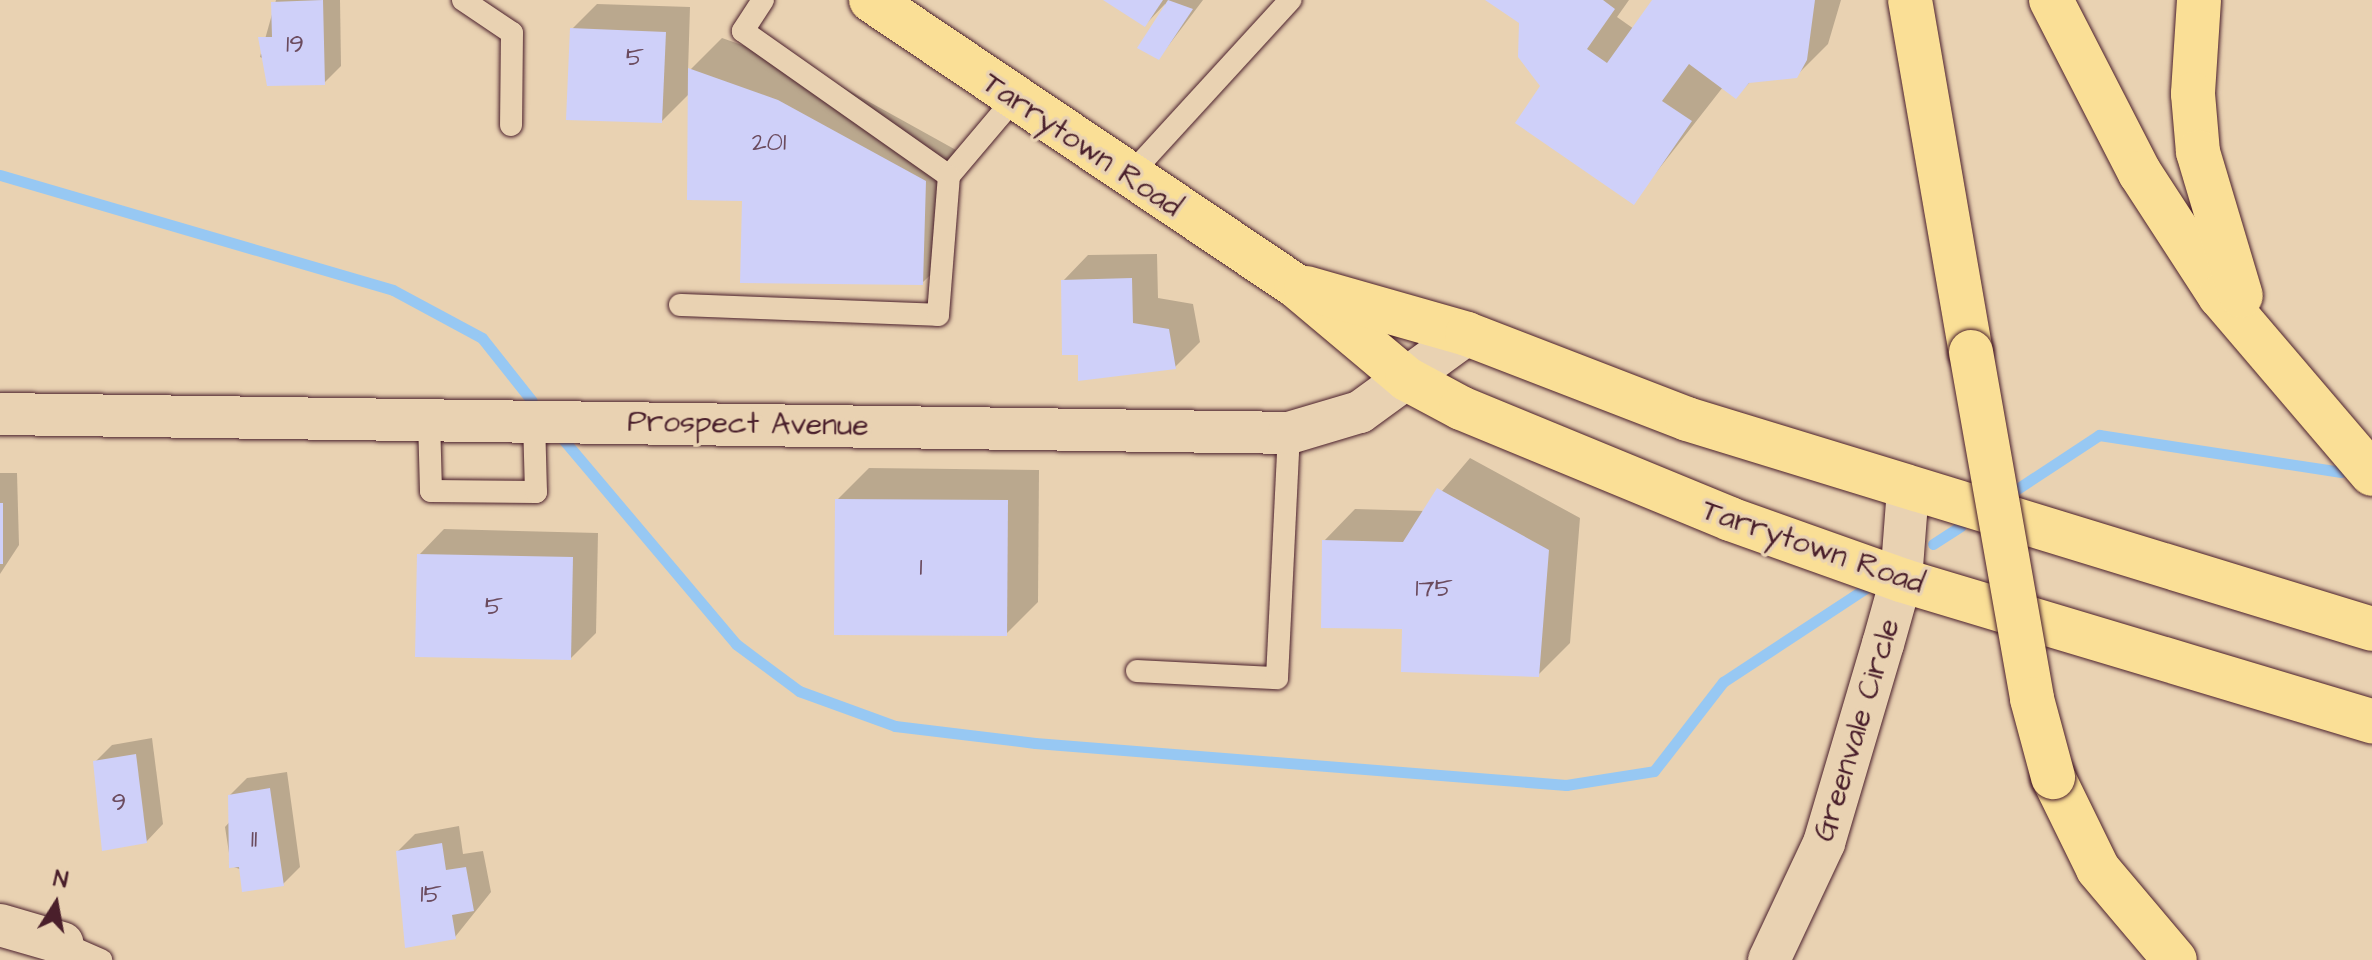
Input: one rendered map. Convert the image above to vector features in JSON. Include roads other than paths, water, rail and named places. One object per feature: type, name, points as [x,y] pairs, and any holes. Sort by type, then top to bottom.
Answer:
[{"type":"main road","name":"Tarrytown Road","points":[[871,0],[1296,286],[1407,379],[1666,493],[1901,580],[2372,721]]},
{"type":"main road","points":[[1910,0],[2032,699],[2053,777],[2098,869],[2175,960]]},
{"type":"main road","points":[[2051,0],[2100,102],[2187,246],[2251,337],[2358,460]]},
{"type":"main road","points":[[2199,0],[2193,94],[2198,152],[2228,268],[2281,364],[2358,460]]},
{"type":"main road","name":"Tarrytown Road","points":[[1296,286],[1467,334],[1687,419],[2372,629]]},
{"type":"street","name":"Prospect Avenue","points":[[0,414],[1289,433],[1360,412],[1467,334]]},
{"type":"street","name":"Greenvale Circle","points":[[1769,960],[1824,843],[1901,580],[1908,489]]},
{"type":"street","points":[[0,925],[62,943]]},
{"type":"lane","points":[[463,0],[512,33],[511,125]]},
{"type":"lane","points":[[763,0],[743,31],[949,176]]},
{"type":"lane","points":[[1129,176],[1290,0]]},
{"type":"lane","points":[[680,305],[938,315],[949,176],[1014,99]]},
{"type":"lane","points":[[429,419],[431,491],[536,492],[534,420]]},
{"type":"lane","points":[[1137,671],[1277,678],[1289,433]]},
{"type":"lane","points":[[62,943],[101,960]]},
{"type":"waterway","points":[[0,175],[393,290],[482,338],[532,401]]},
{"type":"waterway","points":[[2005,497],[2099,435],[2341,472]]},
{"type":"waterway","points":[[562,438],[736,644],[799,691],[895,726],[1035,743],[1566,785],[1654,771],[1723,682],[1872,584]]},
{"type":"waterway","points":[[1933,544],[1961,526]]}]
